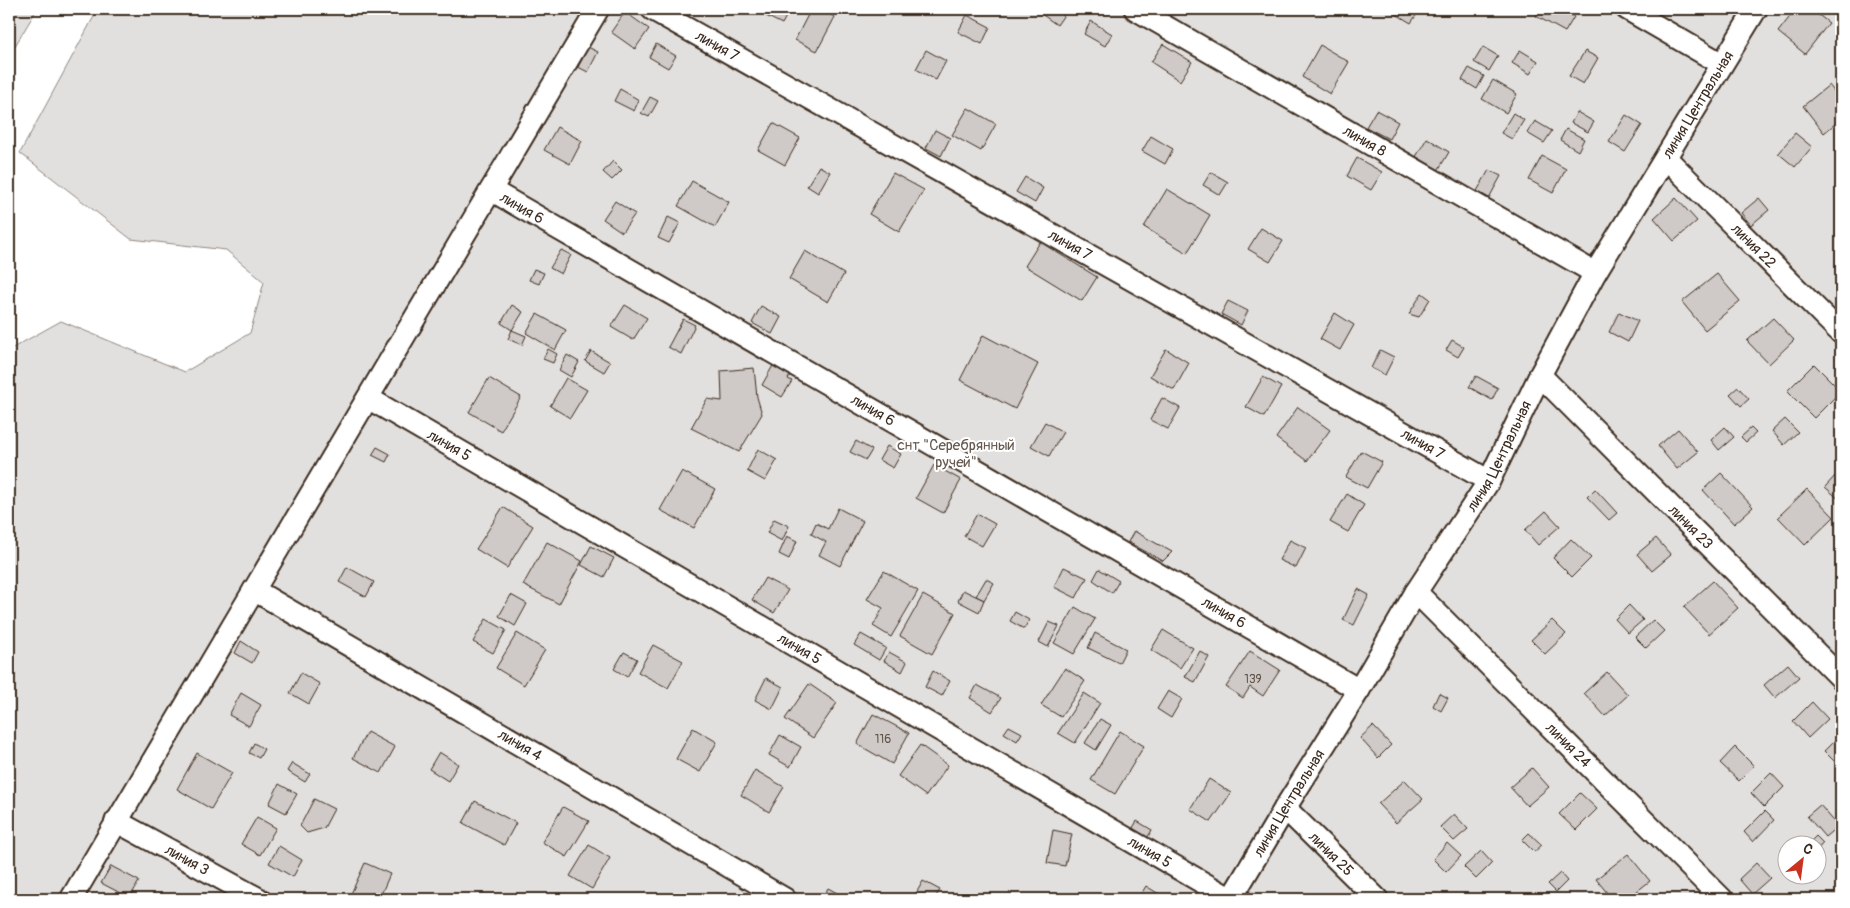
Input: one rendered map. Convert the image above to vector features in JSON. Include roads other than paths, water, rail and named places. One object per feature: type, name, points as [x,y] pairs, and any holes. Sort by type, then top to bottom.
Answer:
[{"type":"street","points":[[70,899],[598,9]]},
{"type":"street","name":"линия 7","points":[[652,9],[1489,481]]},
{"type":"street","name":"линия 8","points":[[1135,9],[1595,273]]},
{"type":"street","points":[[1627,9],[1722,64]]},
{"type":"street","name":"линия Центральная","points":[[1231,899],[1359,690],[1416,592],[1489,481],[1540,375],[1595,273],[1756,9]]},
{"type":"street","name":"линия 22","points":[[1666,158],[1841,333]]},
{"type":"street","name":"линия 6","points":[[491,190],[1359,690]]},
{"type":"street","name":"линия 23","points":[[1540,375],[1841,678]]},
{"type":"street","name":"линия 5","points":[[368,398],[1231,899]]},
{"type":"street","name":"линия 4","points":[[254,590],[785,899]]},
{"type":"street","name":"линия 24","points":[[1416,592],[1722,899]]},
{"type":"street","name":"линия 25","points":[[1285,808],[1377,899]]},
{"type":"street","name":"линия 3","points":[[116,820],[259,899]]},
{"type":"park label","name":"снт \"Серебрянный ручей\"","points":[[956,454]]}]
